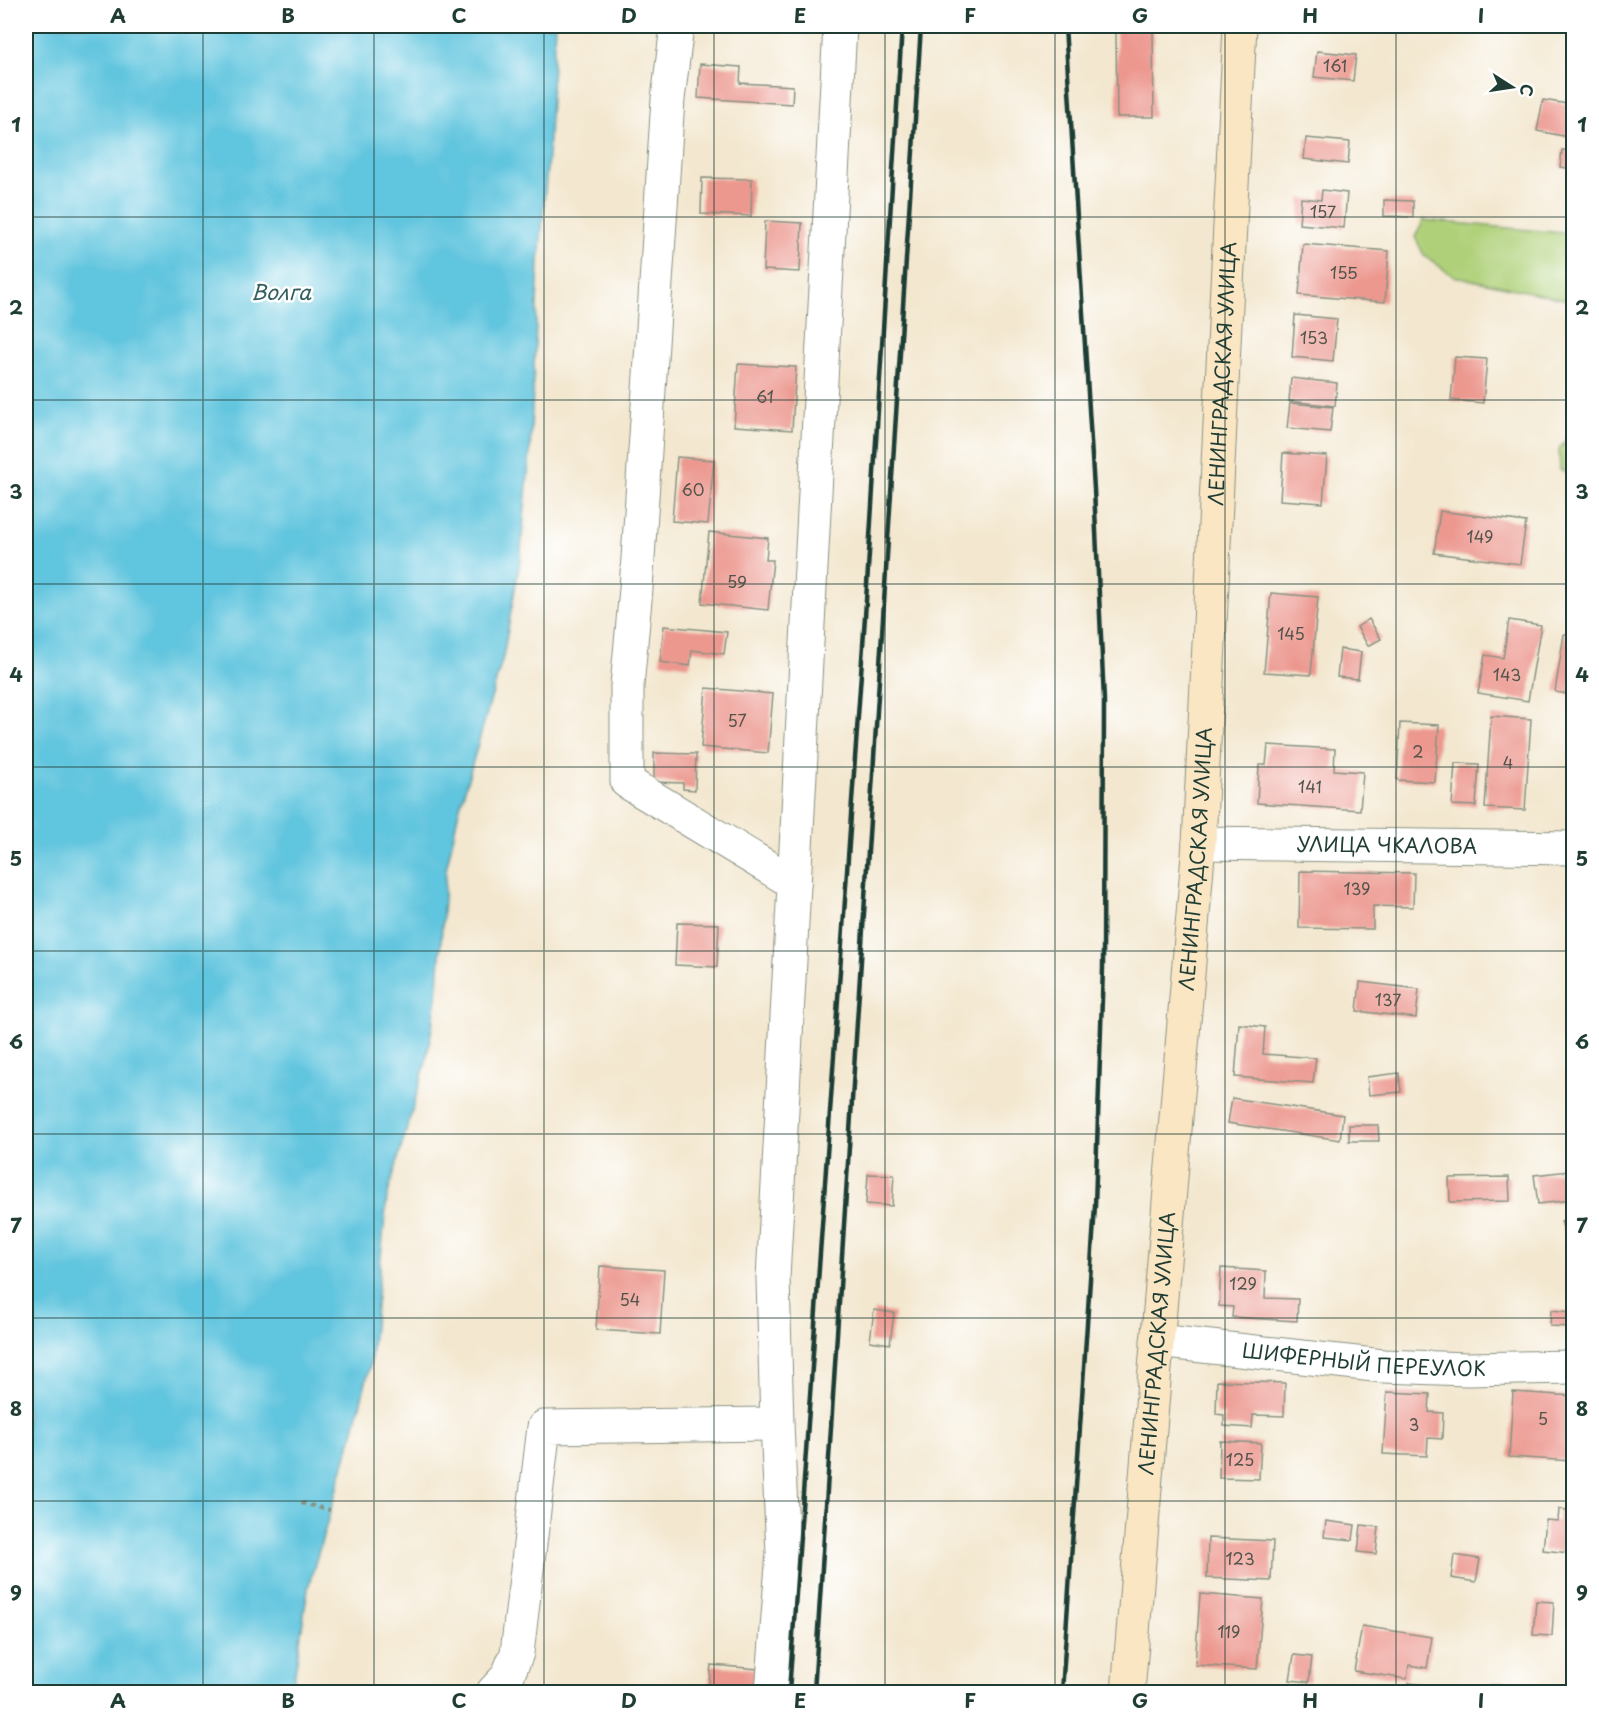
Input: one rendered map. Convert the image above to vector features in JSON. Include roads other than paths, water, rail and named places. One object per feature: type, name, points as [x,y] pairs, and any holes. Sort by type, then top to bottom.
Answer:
[{"type":"main road","name":"ЛЕНИНГРАДСКАЯ УЛИЦА","points":[[1128,1692],[1199,843],[1240,26]]},
{"type":"street","points":[[677,26],[668,99],[637,577],[627,686],[627,782],[794,884]]},
{"type":"street","points":[[772,1692],[783,1552],[773,1278],[840,26]]},
{"type":"street","name":"УЛИЦА ЧКАЛОВА","points":[[1199,843],[1574,848]]},
{"type":"street","name":"ШИФЕРНЫЙ ПЕРЕУЛОК","points":[[1157,1341],[1383,1366],[1467,1369],[1574,1367]]},
{"type":"street","points":[[493,1692],[507,1677],[517,1653],[544,1427],[777,1424]]},
{"type":"water","name":"Волга","points":[[26,26],[555,26],[539,262],[530,452],[520,561],[503,657],[459,810],[446,870],[437,999],[426,1062],[387,1197],[370,1366],[308,1588],[292,1692],[26,1692]]},
{"type":"railway","points":[[789,1692],[865,617],[902,26]]},
{"type":"railway","points":[[814,1692],[921,26]]},
{"type":"railway","points":[[1062,1692],[1095,1206],[1103,968],[1104,700],[1094,489],[1065,26]]}]
